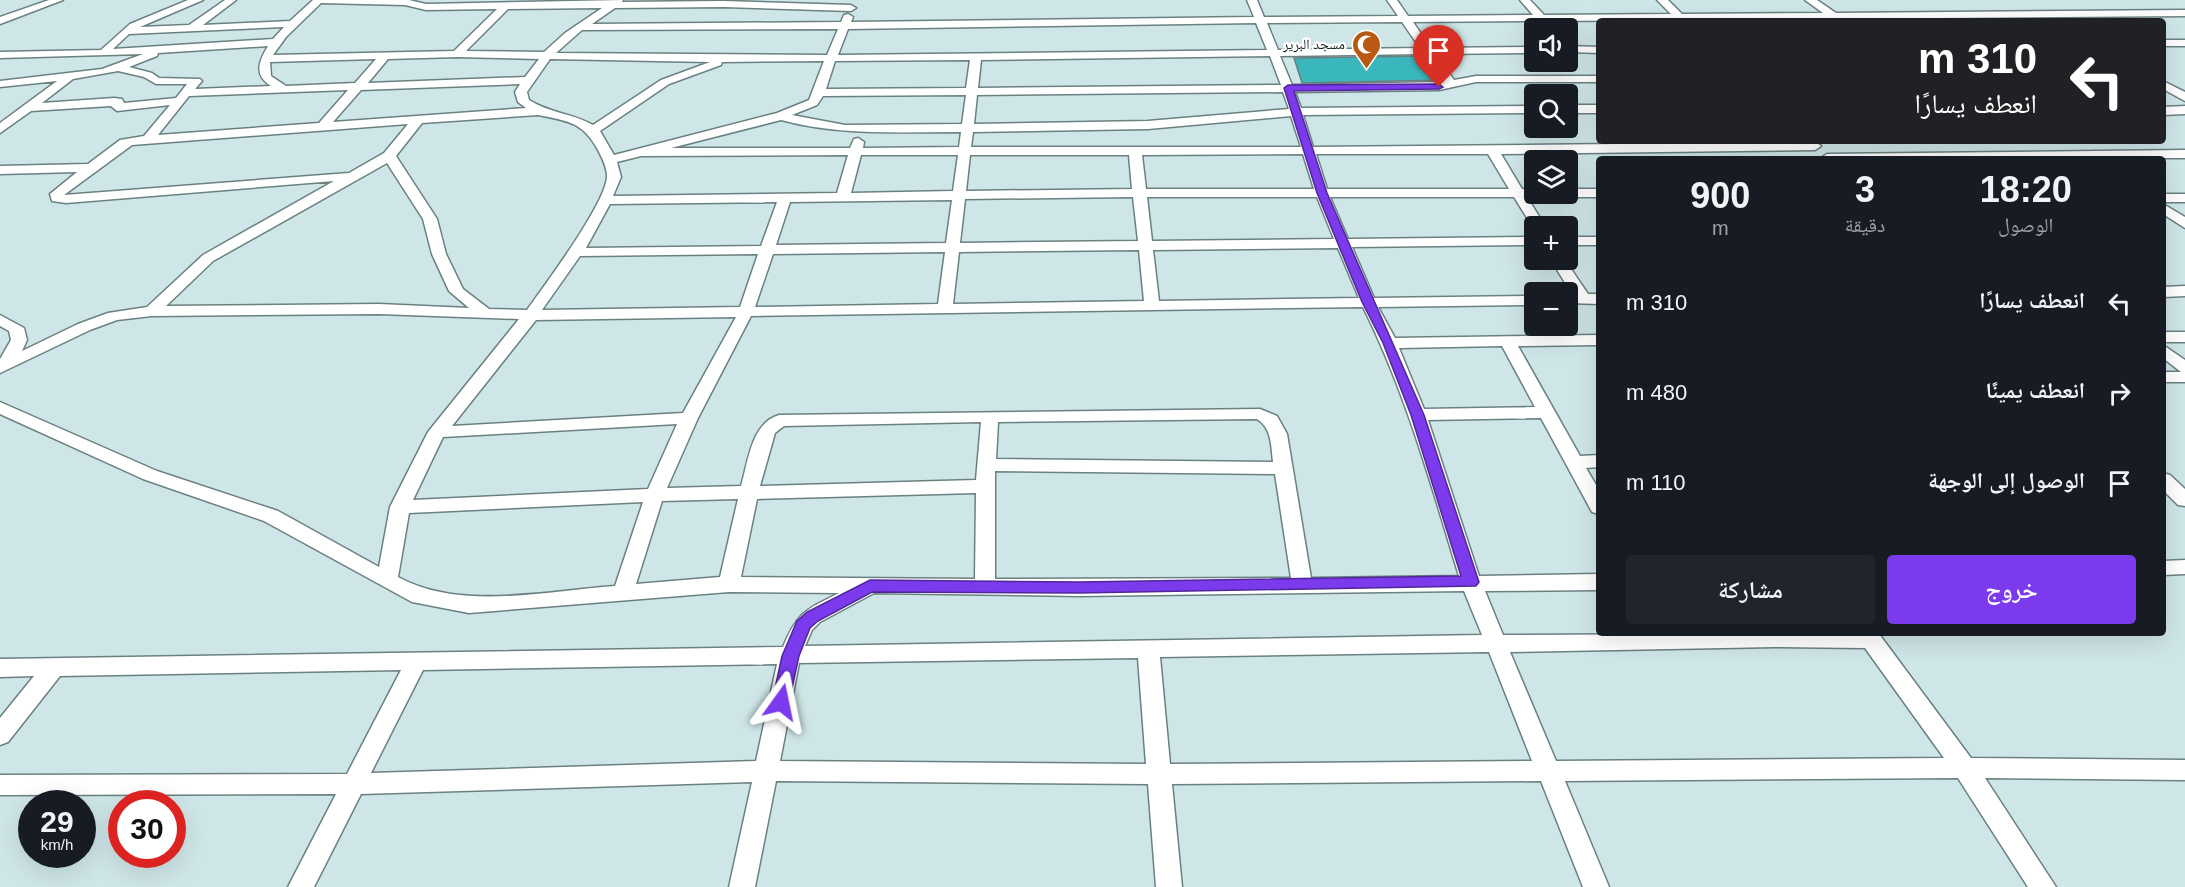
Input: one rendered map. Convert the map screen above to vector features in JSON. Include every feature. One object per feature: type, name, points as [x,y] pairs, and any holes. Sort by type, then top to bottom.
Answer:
[{"type":"street","points":[[0,16],[24,0]]},
{"type":"street","points":[[0,21],[58,0]]},
{"type":"street","points":[[104,52],[110,43],[127,31],[198,0]]},
{"type":"street","points":[[192,28],[231,0]]},
{"type":"street","points":[[284,89],[268,80],[263,71],[264,59],[292,24],[319,0],[374,0],[426,7],[616,2],[853,4],[819,93],[813,102],[781,116],[610,160]]},
{"type":"street","points":[[1252,0],[1288,88],[1322,193],[1368,302],[1389,343],[1418,415],[1471,582],[1596,887]]},
{"type":"street","points":[[1392,0],[1451,84]]},
{"type":"street","points":[[1525,0],[1541,18]]},
{"type":"street","points":[[1662,0],[1680,18]]},
{"type":"street","points":[[1810,0],[1833,15]]},
{"type":"street","points":[[538,111],[524,102],[521,92],[527,80],[569,35],[606,12],[616,2]]},
{"type":"street","points":[[457,54],[506,6]]},
{"type":"street","points":[[1742,18],[1833,15],[1869,18],[2185,13]]},
{"type":"street","points":[[582,27],[1524,20]]},
{"type":"street","points":[[1578,20],[1596,20]]},
{"type":"street","points":[[127,31],[292,24]]},
{"type":"street","points":[[199,47],[220,27]]},
{"type":"street","points":[[752,27],[748,44],[752,51],[774,58]]},
{"type":"street","points":[[0,55],[104,52],[277,42]]},
{"type":"street","points":[[2174,43],[2185,49]]},
{"type":"street","points":[[0,84],[68,78],[120,68],[164,49]]},
{"type":"street","points":[[264,59],[457,54],[733,59],[1524,50]]},
{"type":"street","points":[[1578,50],[1596,52]]},
{"type":"street","points":[[323,126],[386,55]]},
{"type":"street","points":[[945,310],[976,57]]},
{"type":"street","points":[[593,130],[665,82],[733,59]]},
{"type":"street","points":[[120,68],[151,76],[156,81],[196,81],[148,139]]},
{"type":"street","points":[[3,125],[68,78]]},
{"type":"street","points":[[819,93],[1439,87],[1476,79],[1596,80]]},
{"type":"street","points":[[27,108],[114,102],[118,102],[117,107],[133,106],[183,97],[284,89],[355,89],[527,80]]},
{"type":"street","points":[[2166,86],[2185,97]]},
{"type":"street","points":[[781,116],[814,125],[862,129],[1148,125],[1295,112],[1524,109]]},
{"type":"street","points":[[1578,110],[1596,112]]},
{"type":"street","points":[[2166,111],[2185,110]]},
{"type":"street","points":[[350,177],[310,178],[57,198],[57,194],[124,143],[148,139],[538,111],[572,118],[593,130],[610,160],[614,177],[605,200],[576,252],[531,315],[437,432],[400,507],[387,580]]},
{"type":"street","points":[[152,311],[208,258],[389,156],[419,119]]},
{"type":"street","points":[[843,197],[862,129]]},
{"type":"street","points":[[639,152],[1625,150],[1785,144]]},
{"type":"street","points":[[1813,144],[1825,156]]},
{"type":"street","points":[[1911,144],[1926,156]]},
{"type":"street","points":[[2067,144],[2085,156]]},
{"type":"street","points":[[1492,150],[1532,216]]},
{"type":"street","points":[[1135,151],[1152,306]]},
{"type":"street","points":[[2119,156],[2185,154]]},
{"type":"street","points":[[389,156],[430,219],[439,254],[457,291],[483,311]]},
{"type":"street","points":[[0,170],[91,168]]},
{"type":"street","points":[[605,200],[959,195],[1596,193]]},
{"type":"street","points":[[623,591],[656,495],[689,418],[747,312],[785,197]]},
{"type":"street","points":[[2166,198],[2185,198]]},
{"type":"street","points":[[2166,210],[2185,224]]},
{"type":"street","points":[[576,252],[1524,241]]},
{"type":"street","points":[[1578,241],[1596,241]]},
{"type":"street","points":[[1564,270],[1583,299]]},
{"type":"street","points":[[2166,292],[2185,291]]},
{"type":"street","points":[[1,369],[84,327],[114,316],[152,311],[483,311],[531,315],[1524,300]]},
{"type":"street","points":[[0,320],[16,328],[19,340],[12,356],[1,369]]},
{"type":"street","points":[[2166,337],[2185,337]]},
{"type":"street","points":[[1507,340],[1596,502]]},
{"type":"street","points":[[1389,343],[1596,340]]},
{"type":"street","points":[[2166,352],[2185,368]]},
{"type":"street","points":[[2166,377],[2185,376]]},
{"type":"street","points":[[0,407],[150,475],[271,516],[412,594],[470,605],[729,584],[984,587],[1596,582]]},
{"type":"street","points":[[1418,415],[1547,412]]},
{"type":"street","points":[[729,584],[748,495],[766,430],[779,421],[1260,414],[1271,420],[1278,434],[1302,585]]},
{"type":"street","points":[[984,587],[985,486],[990,417]]},
{"type":"street","points":[[437,432],[689,418]]},
{"type":"street","points":[[1574,462],[1596,461]]},
{"type":"street","points":[[987,465],[1283,468]]},
{"type":"street","points":[[400,507],[656,495],[748,495],[985,486]]},
{"type":"street","points":[[2166,568],[2185,567]]},
{"type":"street","points":[[742,887],[790,656],[803,625],[813,616],[870,586]]},
{"type":"street","points":[[0,668],[1148,651],[1869,636],[1965,768],[2043,887]]},
{"type":"street","points":[[1148,651],[1169,887]]},
{"type":"street","points":[[301,887],[416,662]]},
{"type":"street","points":[[0,735],[52,668]]},
{"type":"street","points":[[0,785],[354,784],[766,771],[1160,774],[1965,768],[2185,770]]},
{"type":"building","name":"مسجد البرير","points":[[1424,56],[1440,80],[1302,83],[1294,58]]},
{"type":"place","name":"مسجد البرير","points":[[1366,70]]},
{"type":"route","points":[[781,702],[790,656],[803,625],[813,616],[870,586],[1079,588],[1471,582],[1418,415],[1389,343],[1368,302],[1322,193],[1288,88],[1439,87]]}]
